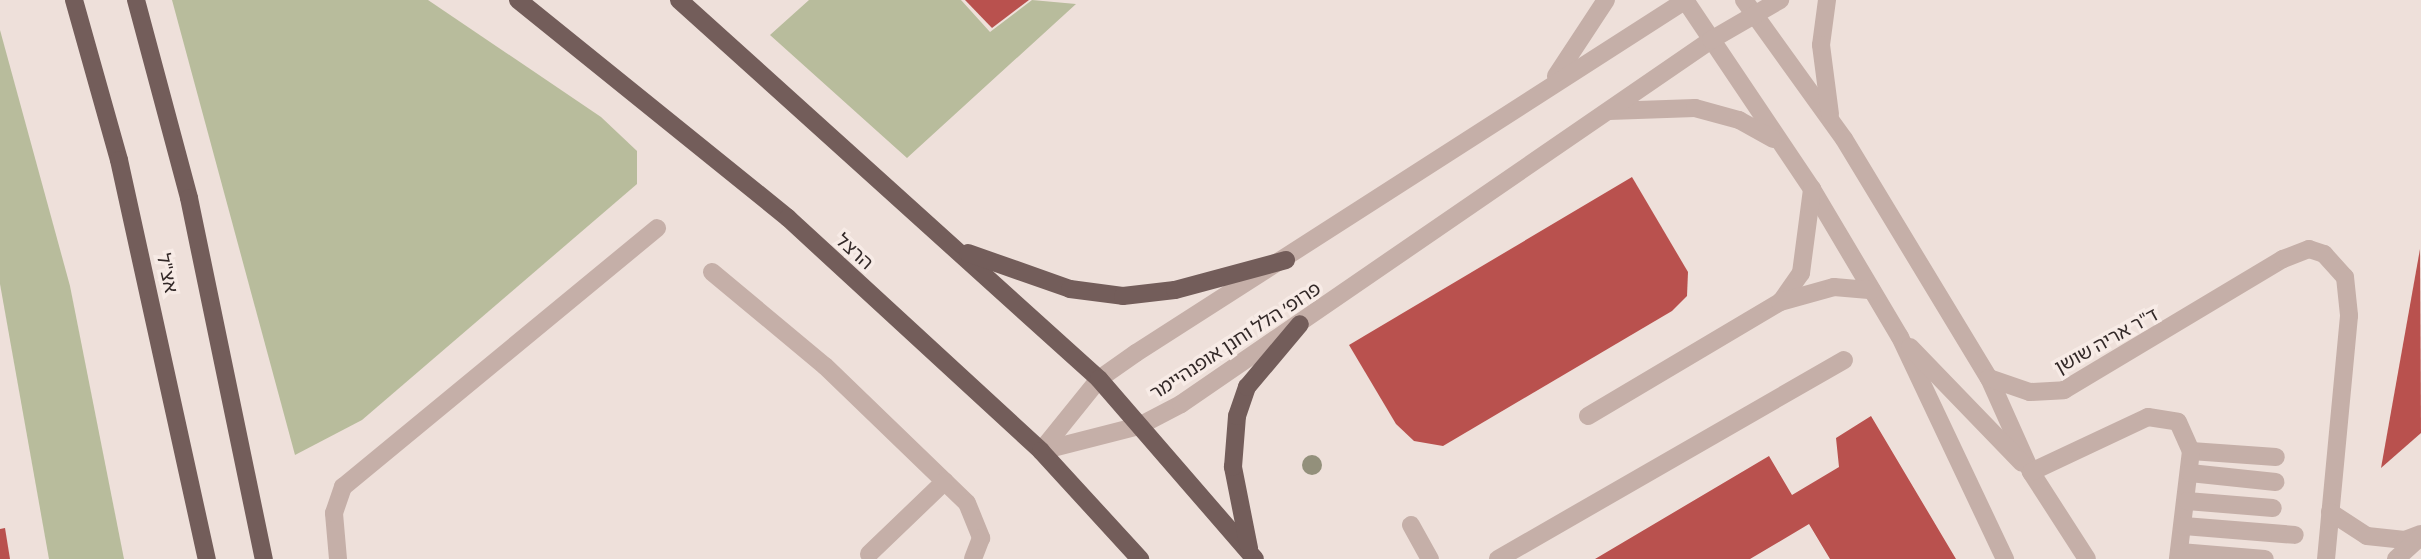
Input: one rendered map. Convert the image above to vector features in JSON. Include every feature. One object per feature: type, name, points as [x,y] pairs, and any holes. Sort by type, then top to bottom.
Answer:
[{"type":"main road","name":"אצ\"ל","points":[[74,0],[149,284],[207,559]]},
{"type":"main road","name":"אצ\"ל","points":[[136,0],[189,198],[264,559]]},
{"type":"main road","name":"הרצל","points":[[518,0],[788,218],[1041,451],[1140,559]]},
{"type":"main road","points":[[679,0],[957,248],[1099,379],[1252,555]]},
{"type":"main road","points":[[957,248],[1030,278],[1123,296],[1175,290],[1286,260]]},
{"type":"main road","points":[[1252,555],[1233,467],[1237,416],[1247,387],[1300,324]]},
{"type":"street","points":[[1546,88],[1606,0]]},
{"type":"street","name":"פרופ׳ הלל וחנן אופנהיימר","points":[[1041,451],[1099,379],[1685,0]]},
{"type":"street","points":[[1685,0],[1812,189],[1900,337],[2005,559]]},
{"type":"street","points":[[1744,0],[1831,117],[1989,378],[2031,472],[2087,559]]},
{"type":"street","name":"פרופ׳ הלל וחנן אופנהיימר","points":[[1041,451],[1139,426],[1300,324],[1711,40],[1780,0]]},
{"type":"street","points":[[1827,0],[1821,45],[1831,117]]},
{"type":"street","points":[[1606,111],[1678,106],[1713,112],[1761,130],[1788,153]]},
{"type":"street","points":[[1780,302],[1801,273],[1812,189]]},
{"type":"street","points":[[338,559],[334,513],[343,487],[657,228]]},
{"type":"street","name":"ד\"ר אריה שושן","points":[[1989,378],[2030,392],[2064,390],[2283,259],[2309,249],[2324,254],[2345,277],[2348,293],[2326,559]]},
{"type":"street","points":[[712,272],[825,366],[945,481],[976,515],[981,538],[973,559]]},
{"type":"street","points":[[1588,416],[1780,302],[1834,287],[1872,290]]},
{"type":"street","points":[[1900,337],[2031,472]]},
{"type":"street","points":[[1498,559],[1844,360]]},
{"type":"street","points":[[2031,472],[2148,417],[2169,418],[2183,426],[2191,450],[2179,555],[2265,559]]},
{"type":"street","points":[[2191,450],[2276,457]]},
{"type":"street","points":[[2190,474],[2276,482]]},
{"type":"street","points":[[869,554],[945,481]]},
{"type":"street","points":[[2187,501],[2273,508]]},
{"type":"street","points":[[2330,512],[2367,536],[2405,540],[2421,535]]},
{"type":"street","points":[[1411,525],[1430,559]]},
{"type":"street","points":[[2184,526],[2295,535]]},
{"type":"street","points":[[2396,559],[2421,535]]},
{"type":"green space","points":[[172,0],[428,0],[601,117],[637,151],[637,184],[362,420],[295,455]]},
{"type":"green space","points":[[809,0],[961,0],[990,32],[1032,0],[1076,4],[907,158],[770,35]]},
{"type":"green space","points":[[0,30],[70,286],[124,559],[49,559],[0,284]]},
{"type":"building","points":[[965,0],[1029,0],[992,28]]},
{"type":"building","points":[[1632,177],[1688,272],[1687,296],[1672,311],[1443,446],[1414,441],[1396,424],[1349,345]]},
{"type":"building","points":[[2420,249],[2421,433],[2381,468]]},
{"type":"building","points":[[1871,416],[1956,559],[1830,559],[1809,524],[1750,559],[1595,559],[1769,456],[1792,495],[1839,467],[1836,438]]},
{"type":"building","points":[[5,528],[10,559],[0,559],[0,529]]}]
